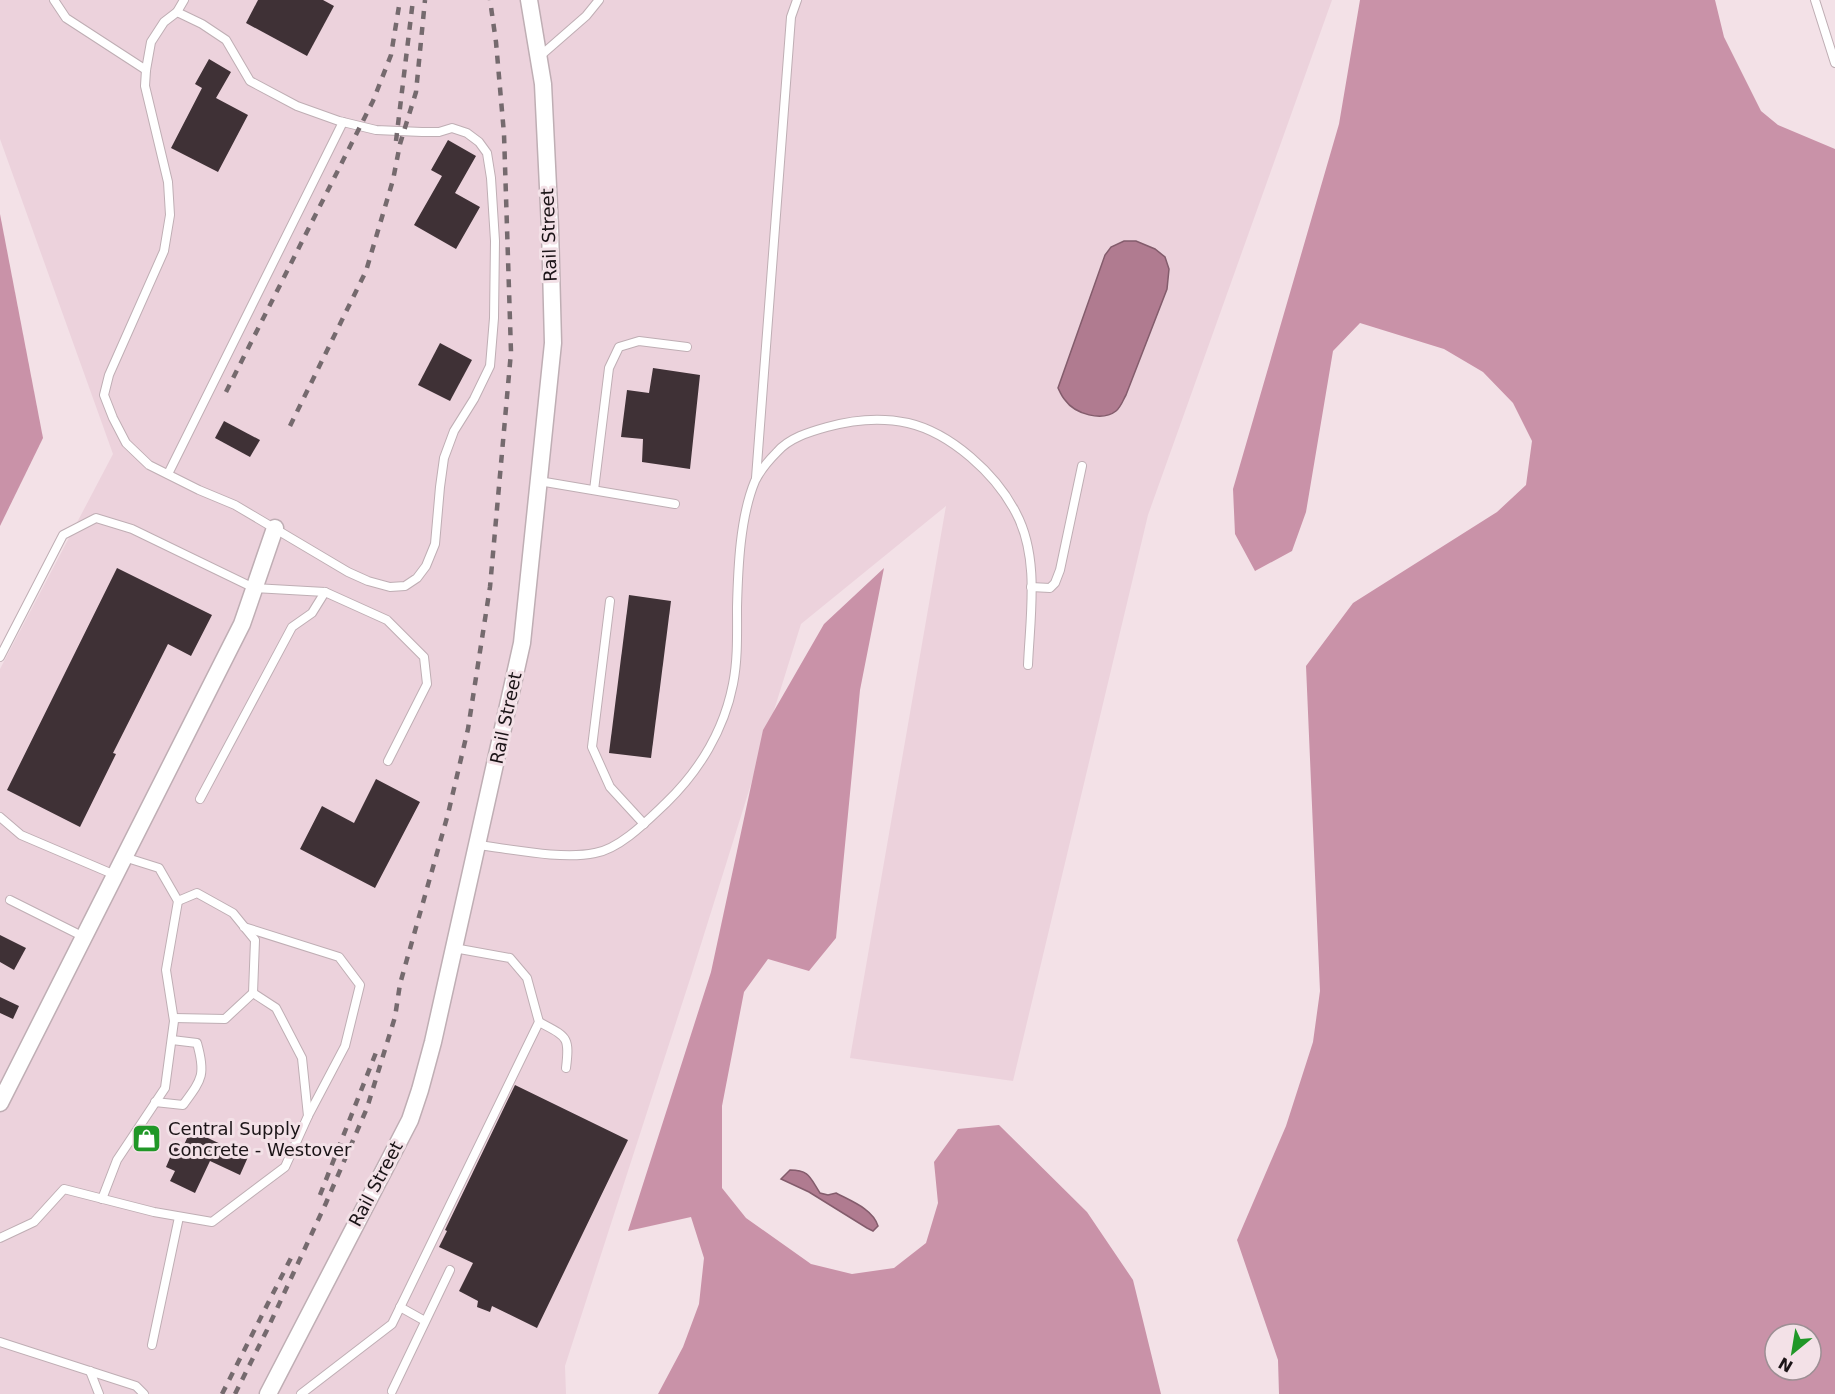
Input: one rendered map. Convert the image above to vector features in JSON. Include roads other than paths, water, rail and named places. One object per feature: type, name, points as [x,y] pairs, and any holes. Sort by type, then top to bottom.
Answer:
[{"type":"street","name":"Rail Street","points":[[268,1394],[410,1120],[433,1042],[522,643],[553,343],[543,84],[530,0]]},
{"type":"street","points":[[1,1100],[242,624],[275,528]]},
{"type":"lane","points":[[54,0],[66,18],[146,70]]},
{"type":"lane","points":[[177,12],[202,24],[226,40],[250,81],[297,106],[343,122],[376,130],[439,132],[452,128],[467,134],[487,153],[495,241],[494,318],[490,366],[474,399],[454,431],[444,458],[435,544],[426,566],[417,578],[405,586],[390,587],[368,581],[327,560],[235,505],[149,465],[126,443],[104,395],[109,375],[164,251],[170,215],[168,182],[145,86],[146,70],[151,42],[164,22],[177,12],[184,0]]},
{"type":"lane","points":[[478,845],[539,853],[577,855],[597,853],[613,846],[644,824],[676,793],[700,764],[721,724],[733,684],[738,642],[737,605],[742,541],[747,507],[756,478],[791,17],[797,0]]},
{"type":"lane","points":[[1815,0],[1835,63]]},
{"type":"lane","points":[[538,57],[586,16],[597,2]]},
{"type":"lane","points":[[168,474],[343,122]]},
{"type":"lane","points":[[594,490],[609,368],[620,347],[639,341],[687,347]]},
{"type":"lane","points":[[756,478],[778,450],[804,433],[840,423],[868,420],[908,423],[941,437],[969,455],[995,482],[1017,513],[1030,554],[1028,665]]},
{"type":"lane","points":[[1031,587],[1050,588],[1058,577],[1082,466]]},
{"type":"lane","points":[[539,481],[675,504]]},
{"type":"lane","points":[[0,657],[63,535],[96,518],[132,529],[254,588],[325,592],[387,620],[424,657],[427,684],[388,761]]},
{"type":"lane","points":[[200,800],[292,627],[312,613],[325,592]]},
{"type":"lane","points":[[610,601],[592,747],[610,787],[644,824]]},
{"type":"lane","points":[[0,817],[21,835],[115,875]]},
{"type":"lane","points":[[102,1199],[117,1161],[165,1088],[174,1018],[166,969],[178,900],[159,868],[124,857]]},
{"type":"lane","points":[[174,1018],[225,1019],[254,993],[255,940],[232,913],[197,893],[178,900]]},
{"type":"lane","points":[[10,900],[84,937]]},
{"type":"lane","points":[[0,1238],[34,1222],[64,1189],[179,1217],[212,1222],[285,1167],[308,1116],[345,1046],[360,985],[339,957],[244,927]]},
{"type":"lane","points":[[301,1394],[392,1324],[539,1022],[527,978],[510,958],[454,948]]},
{"type":"lane","points":[[254,993],[276,1008],[302,1058],[308,1116]]},
{"type":"lane","points":[[539,1022],[565,1039],[569,1047],[566,1068]]},
{"type":"lane","points":[[155,1102],[183,1105],[199,1082],[202,1062],[197,1043],[172,1040]]},
{"type":"lane","points":[[152,1345],[179,1217]]},
{"type":"lane","points":[[392,1391],[450,1270]]},
{"type":"lane","points":[[400,1307],[425,1321]]},
{"type":"lane","points":[[0,1342],[136,1386],[144,1394]]},
{"type":"lane","points":[[90,1371],[99,1394]]},
{"type":"railway","points":[[226,392],[373,101],[391,55],[400,0]]},
{"type":"railway","points":[[396,141],[413,0]]},
{"type":"railway","points":[[290,426],[366,271],[416,92],[425,0]]},
{"type":"railway","points":[[235,1394],[326,1203],[367,1108],[395,1017],[400,984],[448,814],[468,729],[490,587],[511,352],[504,134],[490,0]]},
{"type":"railway","points":[[320,1195],[377,1050]]},
{"type":"railway","points":[[222,1394],[294,1252]]},
{"type":"place","name":"Central Supply Concrete - Westover","points":[[147,1139]]}]
